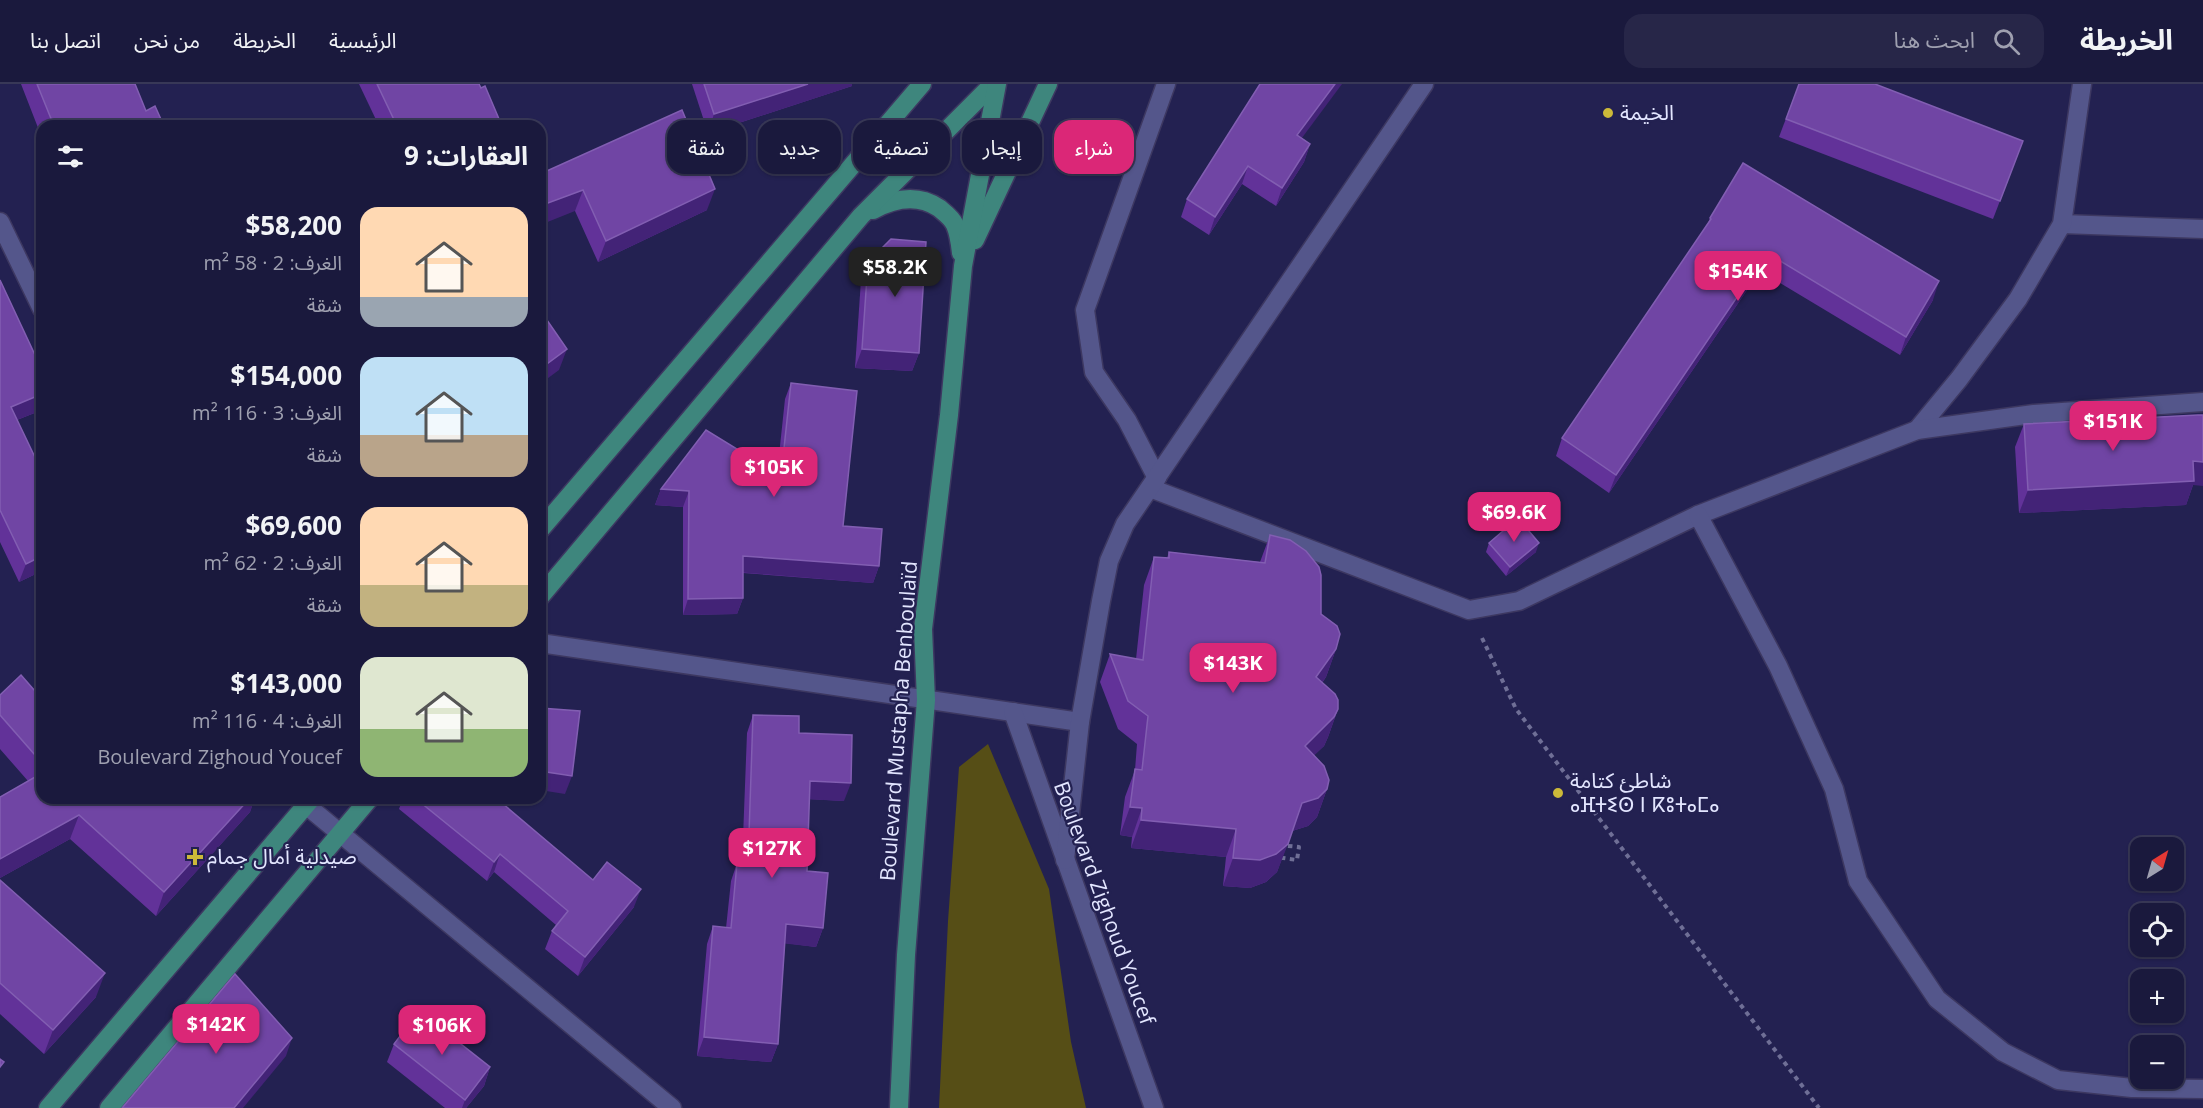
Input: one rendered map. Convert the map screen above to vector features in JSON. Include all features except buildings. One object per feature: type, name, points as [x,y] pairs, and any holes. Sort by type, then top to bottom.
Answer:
[{"type":"main road","points":[[546,523],[922,84]]},
{"type":"main road","points":[[546,590],[861,216],[993,84]]},
{"type":"main road","points":[[963,266],[998,84]]},
{"type":"main road","points":[[963,266],[1048,84]]},
{"type":"main road","points":[[861,216],[901,199],[917,199],[933,204],[955,223],[963,266]]},
{"type":"main road","name":"Boulevard Mustapha Benboulaïd","points":[[899,1108],[907,944],[926,700],[923,629],[949,415],[963,266]]},
{"type":"main road","points":[[48,1108],[307,804]]},
{"type":"main road","points":[[109,1108],[365,804]]},
{"type":"street","points":[[1166,84],[1085,310],[1094,372],[1127,420],[1154,483],[1469,610],[1519,601],[1698,515],[1917,430],[2034,414],[2203,402]]},
{"type":"street","points":[[1065,860],[1080,722],[1109,561],[1125,524],[1424,84]]},
{"type":"street","points":[[1917,430],[1959,379],[2018,299],[2062,224],[2082,84]]},
{"type":"street","points":[[0,222],[36,297]]},
{"type":"street","points":[[2062,224],[2203,229]]},
{"type":"street","points":[[1698,515],[1778,666],[1834,789],[1858,881],[1937,999],[2003,1052],[2058,1080],[2132,1088],[2203,1089]]},
{"type":"street","points":[[546,644],[1080,722]]},
{"type":"street","name":"Boulevard Zighoud Youcef","points":[[1013,712],[1154,1108]]},
{"type":"street","points":[[311,804],[340,834],[672,1108]]},
{"type":"path","points":[[1469,610],[1515,709],[1819,1108]]},
{"type":"path","points":[[1279,845],[1299,847],[1297,860],[1276,857],[1279,845]]},
{"type":"shaded area","points":[[988,744],[1049,889],[1071,1042],[1086,1108],[939,1108],[948,921],[959,767]]},
{"type":"place","name":"الخيمة","points":[[1608,113]]},
{"type":"place","name":"شاطئ كتامة ⴰⴼⵜⵉⵙ ⵏ ⴽⵓⵜⴰⵎⴰ","points":[[1558,793]]},
{"type":"place","name":"صيدلية أمال جمام","points":[[195,857]]}]
